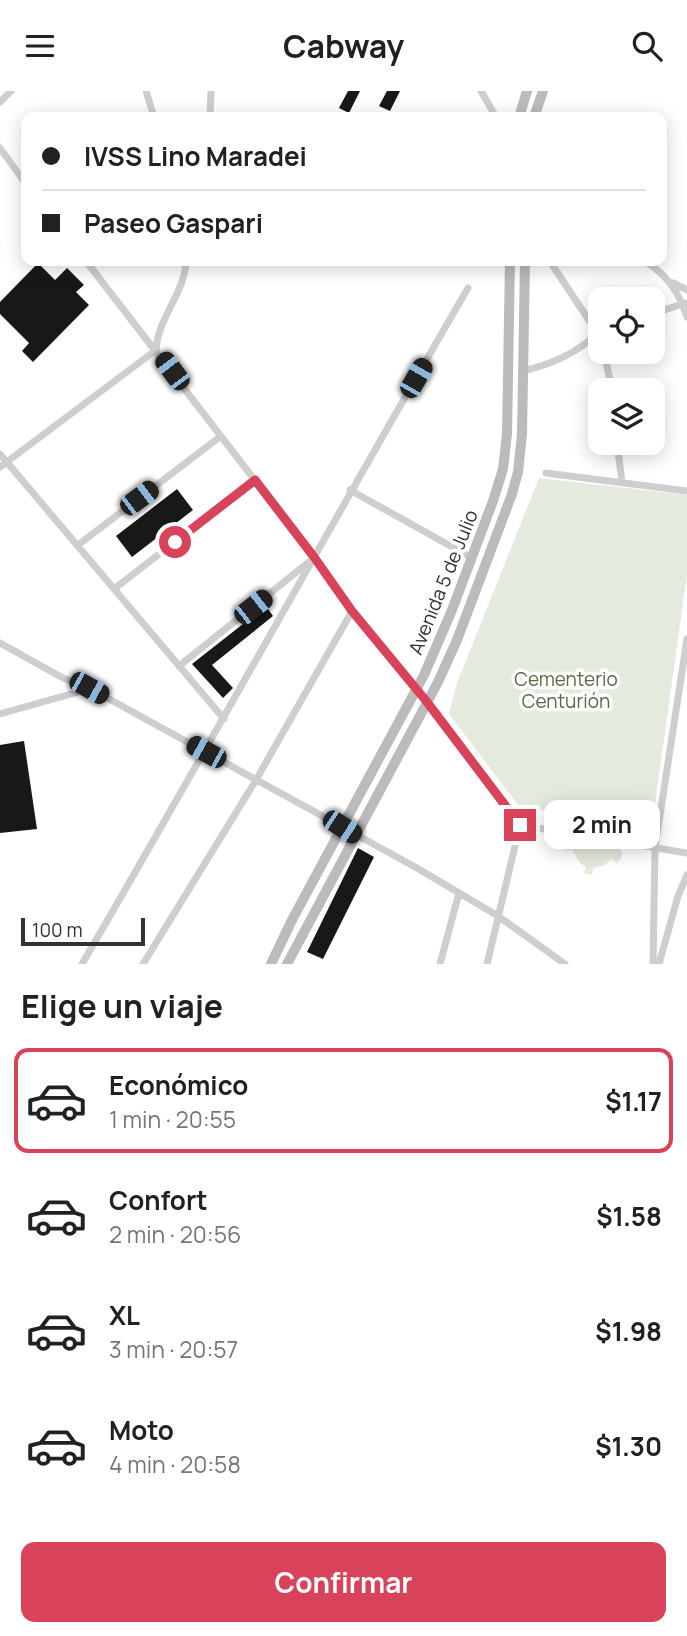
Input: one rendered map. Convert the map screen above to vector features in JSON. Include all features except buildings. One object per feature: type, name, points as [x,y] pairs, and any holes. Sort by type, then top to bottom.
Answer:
[{"type":"street","points":[[0,102],[11,91]]},
{"type":"street","points":[[146,91],[152,112]]},
{"type":"street","points":[[210,112],[211,91]]},
{"type":"street","points":[[481,91],[493,112]]},
{"type":"street","points":[[521,112],[527,91]]},
{"type":"street","points":[[536,112],[543,91]]},
{"type":"street","points":[[0,148],[21,177]]},
{"type":"street","points":[[90,266],[314,557],[352,611],[427,702],[520,825],[687,853]]},
{"type":"street","points":[[3,464],[156,349],[159,327],[179,290],[186,266]]},
{"type":"street","name":"Avenida 5 de Julio","points":[[271,964],[443,634],[498,489],[505,456],[507,266]]},
{"type":"street","name":"Avenida 5 de Julio","points":[[287,964],[427,702],[457,640],[515,483],[523,434],[524,266]]},
{"type":"street","points":[[553,266],[588,319]]},
{"type":"street","points":[[651,266],[687,290]]},
{"type":"street","points":[[670,281],[685,303],[687,317]]},
{"type":"street","points":[[82,964],[206,752],[351,490],[468,288]]},
{"type":"street","points":[[665,310],[685,303]]},
{"type":"street","points":[[523,371],[546,366],[588,343]]},
{"type":"street","points":[[78,545],[221,436]]},
{"type":"street","points":[[0,454],[3,464],[78,545],[224,719]]},
{"type":"street","points":[[619,455],[622,482]]},
{"type":"street","points":[[546,473],[687,491]]},
{"type":"street","points":[[114,589],[255,480]]},
{"type":"street","points":[[351,490],[472,558]]},
{"type":"street","points":[[178,666],[314,557]]},
{"type":"street","points":[[143,964],[256,780],[352,611]]},
{"type":"street","points":[[653,964],[655,848],[687,639]]},
{"type":"street","points":[[0,643],[63,678],[89,688],[459,893],[498,916],[552,960],[565,964]]},
{"type":"street","points":[[0,714],[89,688]]},
{"type":"street","points":[[487,964],[520,825]]},
{"type":"street","points":[[659,964],[678,896],[687,875]]},
{"type":"street","points":[[440,964],[459,893]]},
{"type":"green space","name":"Cementerio Centurión","points":[[539,478],[687,495],[687,575],[651,832],[518,805],[449,714],[457,683]]},
{"type":"green space","points":[[568,836],[618,846],[622,852],[621,859],[617,863],[611,859],[605,865],[593,868],[592,875],[584,873],[586,867],[572,850],[566,851],[564,847]]},
{"type":"route","points":[[175,542],[255,480],[352,611],[427,702],[520,825]]}]
